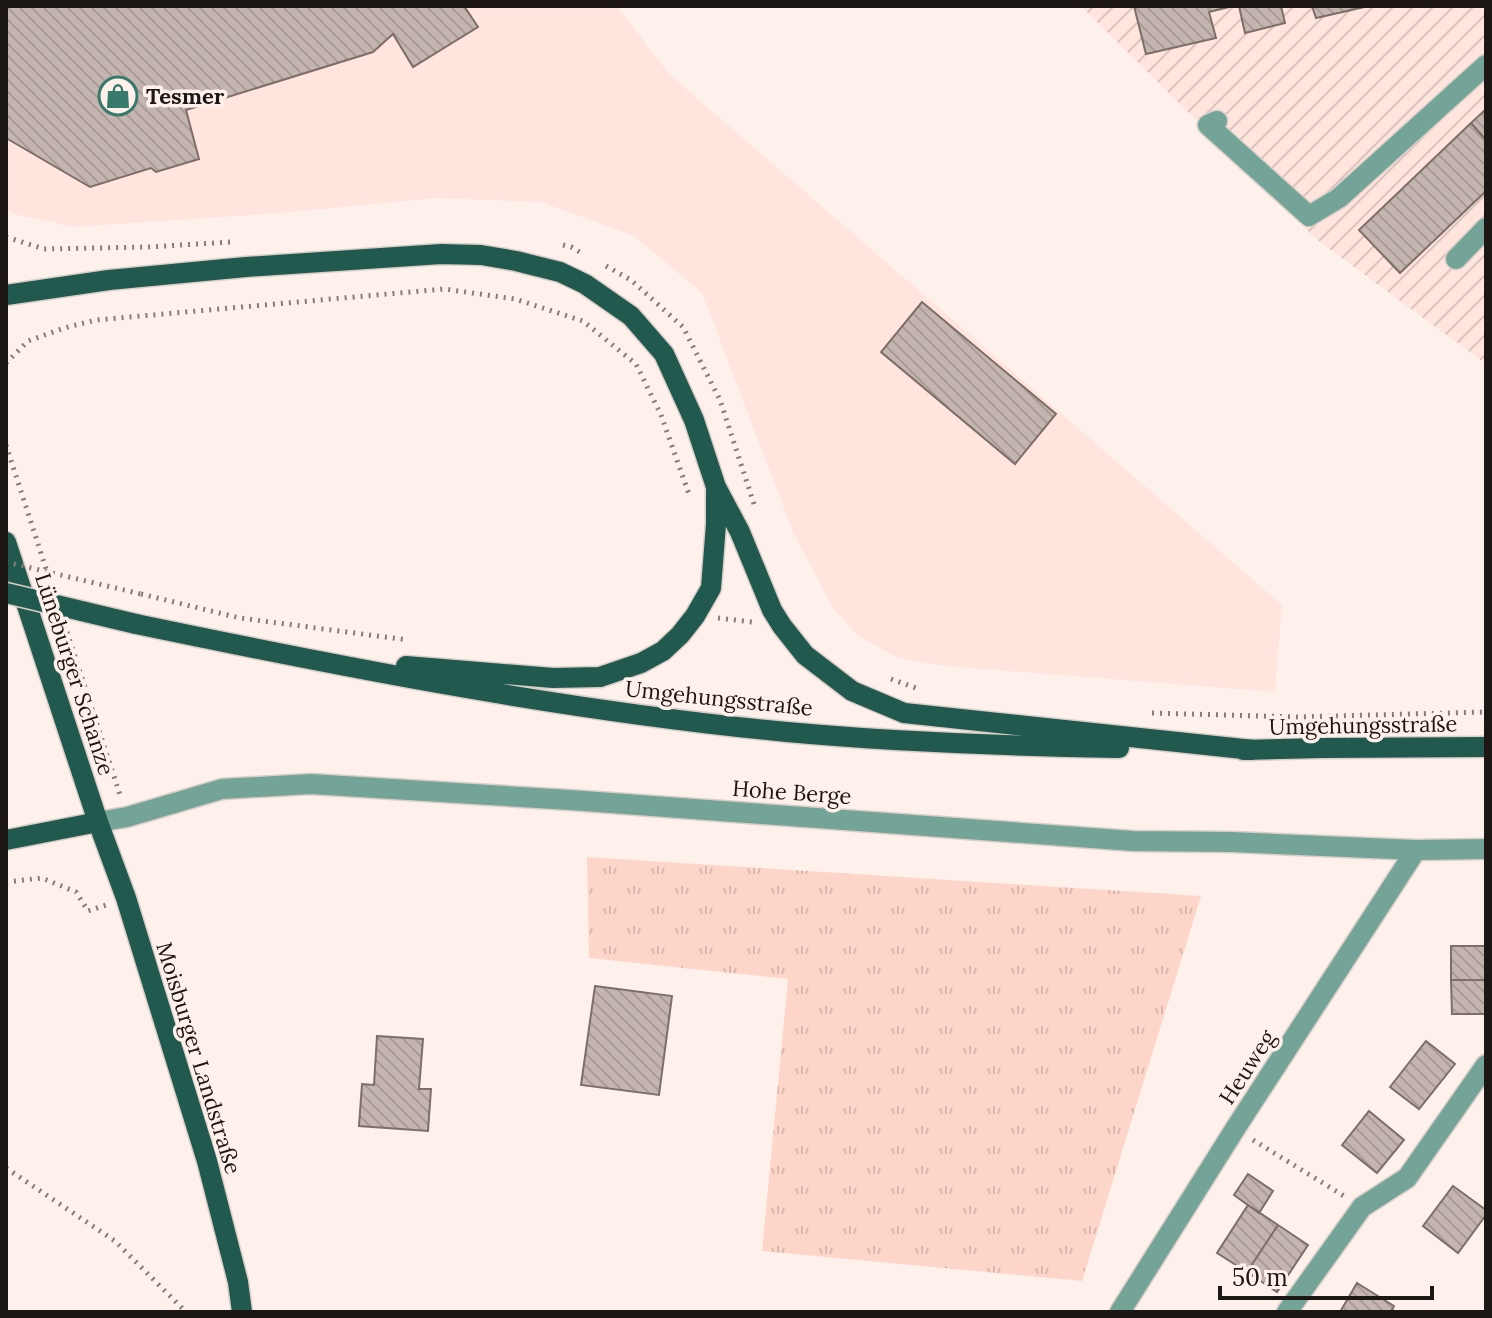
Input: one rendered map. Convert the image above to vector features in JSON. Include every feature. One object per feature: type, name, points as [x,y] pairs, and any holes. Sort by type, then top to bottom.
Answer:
[{"type":"main road","points":[[6,295],[109,280],[246,267],[441,254],[481,255],[560,272],[585,284],[631,316],[664,354],[694,420],[716,487],[740,532],[772,610],[805,655],[852,691],[904,713],[1253,750]]},
{"type":"main road","points":[[295,657],[553,678],[600,677],[641,663],[663,651],[680,635],[711,588],[716,487]]},
{"type":"main road","name":"Lüneburger Schanze","points":[[6,542],[98,822]]},
{"type":"main road","name":"Umgehungsstraße","points":[[6,593],[295,657],[497,694],[788,732],[984,745],[1253,750],[1486,747]]},
{"type":"main road","points":[[6,840],[98,822]]},
{"type":"main road","name":"Moisburger Landstraße","points":[[98,822],[126,898],[207,1161],[238,1282],[242,1312]]},
{"type":"street","points":[[1217,121],[1208,125],[1309,216],[1339,198],[1486,65]]},
{"type":"street","points":[[1456,259],[1486,228]]},
{"type":"street","name":"Hohe Berge","points":[[98,822],[127,817],[222,789],[311,784],[1133,841],[1416,850],[1486,849]]},
{"type":"street","name":"Heuweg","points":[[1120,1312],[1416,850]]},
{"type":"street","points":[[1287,1312],[1362,1207],[1407,1178],[1486,1065]]},
{"type":"path","points":[[6,237],[44,249],[240,241]]},
{"type":"path","points":[[557,244],[571,247],[631,280],[683,327],[720,400],[759,517]]},
{"type":"path","points":[[6,363],[28,341],[96,320],[444,289],[515,299],[583,321],[636,364],[661,415],[692,506]]},
{"type":"path","points":[[6,562],[240,618],[423,642]]},
{"type":"path","points":[[695,616],[782,626]]},
{"type":"path","points":[[882,675],[923,691]]},
{"type":"path","points":[[1138,712],[1297,717],[1486,712]]},
{"type":"path","points":[[6,882],[42,878],[76,892],[88,911],[126,898]]},
{"type":"path","points":[[1235,1129],[1362,1207]]},
{"type":"path","points":[[6,1168],[115,1241],[186,1312]]},
{"type":"shaded area","points":[[6,6],[617,6],[669,74],[1282,605],[1275,692],[945,666],[898,658],[858,636],[832,607],[793,532],[702,293],[634,236],[541,202],[436,198],[281,213],[74,227],[13,214],[6,209]]},
{"type":"shaded area","points":[[1081,6],[1486,6],[1486,364],[1316,239]]},
{"type":"green space","points":[[587,857],[1201,896],[1082,1281],[762,1251],[788,979],[589,958]]},
{"type":"building","name":"Tesmer","points":[[6,6],[464,6],[478,27],[413,67],[393,34],[373,52],[186,110],[199,159],[156,172],[151,168],[90,187],[6,138]]},
{"type":"building","points":[[1134,6],[1233,6],[1209,12],[1216,38],[1146,54]]},
{"type":"building","points":[[1239,6],[1281,6],[1285,23],[1245,33]]},
{"type":"building","points":[[1312,6],[1369,6],[1316,18]]},
{"type":"building","points":[[1486,109],[1486,140],[1471,123]]},
{"type":"building","points":[[1471,123],[1486,140],[1486,191],[1400,273],[1359,230]]},
{"type":"building","points":[[922,302],[1056,414],[1015,464],[881,352]]},
{"type":"building","points":[[1451,946],[1486,946],[1486,980],[1451,980]]},
{"type":"building","points":[[1451,980],[1486,980],[1486,1014],[1452,1014]]},
{"type":"building","points":[[595,986],[672,996],[659,1095],[581,1085]]},
{"type":"building","points":[[377,1036],[423,1039],[419,1089],[431,1089],[428,1131],[359,1126],[362,1084],[374,1085]]},
{"type":"building","points":[[1426,1041],[1455,1064],[1419,1109],[1390,1087]]},
{"type":"building","points":[[1369,1111],[1404,1140],[1377,1173],[1342,1145]]},
{"type":"building","points":[[1248,1174],[1273,1191],[1259,1213],[1234,1195]]},
{"type":"building","points":[[1453,1186],[1486,1210],[1486,1215],[1458,1253],[1423,1226]]},
{"type":"building","points":[[1248,1205],[1278,1225],[1247,1272],[1217,1253]]},
{"type":"building","points":[[1278,1225],[1308,1245],[1277,1292],[1247,1272]]},
{"type":"building","points":[[1357,1283],[1394,1306],[1391,1312],[1340,1312]]},
{"type":"place","name":"Tesmer","points":[[118,96]]}]
